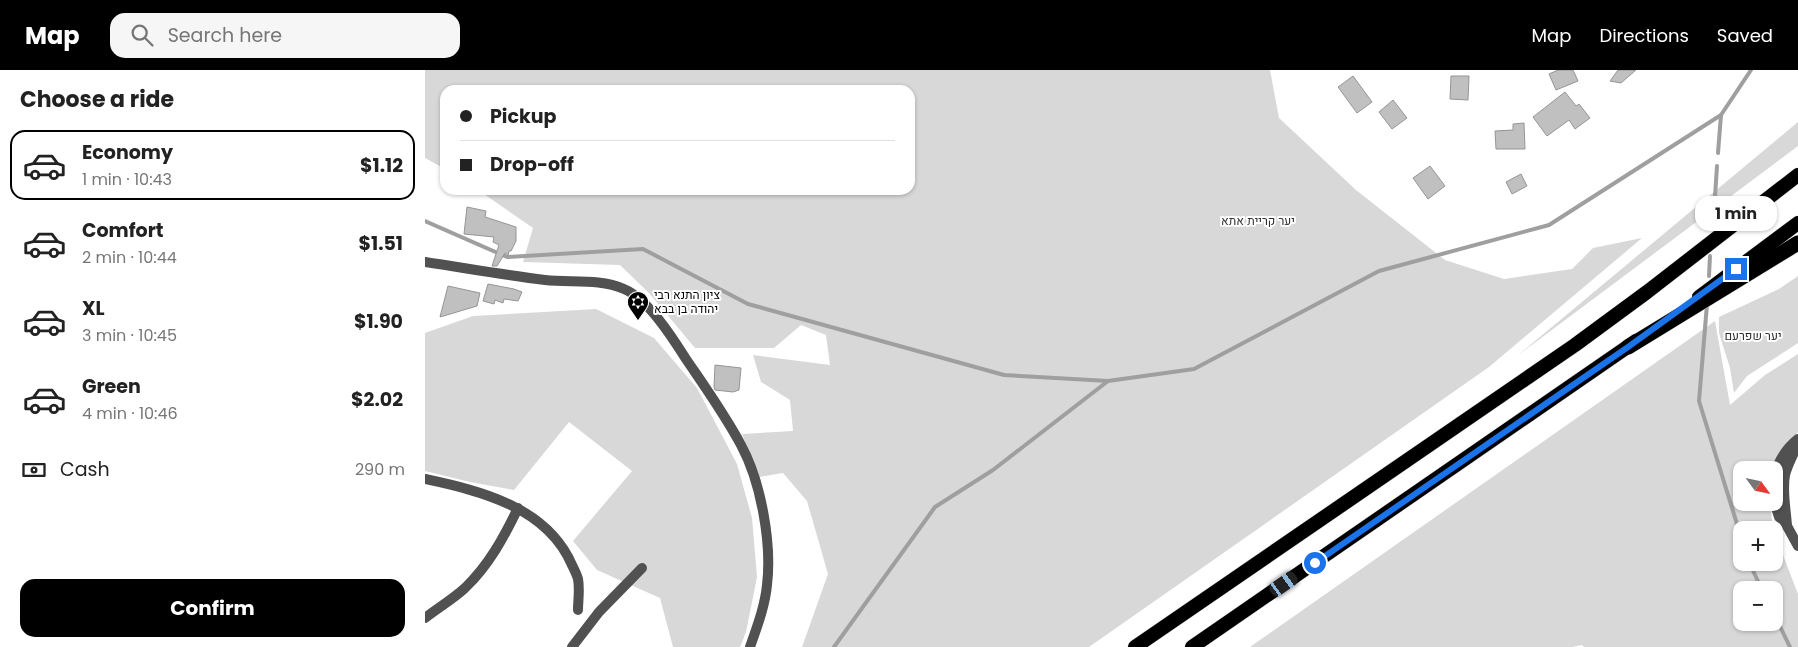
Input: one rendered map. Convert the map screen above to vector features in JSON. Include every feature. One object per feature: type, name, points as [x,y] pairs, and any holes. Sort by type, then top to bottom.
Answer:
[{"type":"highway","points":[[1135,647],[1575,345],[1647,292],[1798,175]]},
{"type":"highway","points":[[1192,647],[1628,347],[1798,223]]},
{"type":"highway","points":[[1628,347],[1798,243]]},
{"type":"street","points":[[425,262],[547,280],[610,284],[625,289],[645,305],[663,324],[703,383],[742,446],[757,482],[767,532],[767,584],[762,614],[750,647]]},
{"type":"street","points":[[1780,461],[1787,449],[1798,440]]},
{"type":"street","points":[[1787,526],[1784,485],[1789,463],[1798,440]]},
{"type":"street","points":[[425,479],[469,488],[519,508],[547,529],[567,553],[578,579],[578,610]]},
{"type":"street","points":[[425,618],[465,588],[489,561],[519,508]]},
{"type":"street","points":[[1777,511],[1798,546]]},
{"type":"street","points":[[572,647],[599,612],[642,568]]},
{"type":"green space","name":"יער קריית אתא","points":[[425,70],[1270,70],[1279,118],[1356,190],[1445,260],[1504,279],[1572,269],[1593,248],[1642,238],[1489,367],[1089,647],[802,647],[828,574],[807,501],[783,473],[759,477],[742,434],[793,431],[790,400],[761,382],[753,355],[830,365],[826,335],[801,325],[774,348],[695,348],[649,293],[620,265],[523,262],[533,228],[485,195],[915,195],[915,85],[440,85],[440,166],[425,158]]},
{"type":"green space","points":[[1798,122],[1798,146],[1517,356]]},
{"type":"green space","name":"יער שפרעם","points":[[1798,276],[1798,343],[1747,376],[1734,393],[1730,368],[1719,333],[1719,317],[1779,289]]},
{"type":"green space","points":[[596,309],[654,338],[697,388],[737,464],[752,518],[757,577],[746,632],[740,647],[673,647],[660,598],[597,570],[573,541],[632,471],[569,422],[514,490],[425,471],[425,333],[473,316]]},
{"type":"green space","points":[[1715,321],[1730,405],[1765,375],[1798,354],[1798,432],[1778,461],[1733,461],[1733,511],[1771,511],[1772,521],[1733,521],[1733,571],[1783,571],[1783,555],[1798,594],[1798,647],[1584,647],[1582,645],[1572,647],[1250,647]]},
{"type":"building","points":[[1558,70],[1573,70],[1578,81],[1556,90],[1549,74]]},
{"type":"building","points":[[1618,70],[1636,70],[1621,83],[1610,81]]},
{"type":"building","points":[[1353,76],[1372,102],[1357,113],[1338,87]]},
{"type":"building","points":[[1451,76],[1469,76],[1468,100],[1450,99]]},
{"type":"building","points":[[1565,92],[1576,106],[1579,104],[1590,118],[1575,129],[1569,120],[1547,136],[1533,117]]},
{"type":"building","points":[[1393,100],[1407,118],[1392,129],[1379,112]]},
{"type":"building","points":[[1524,123],[1525,149],[1496,149],[1495,131],[1513,130],[1513,124]]},
{"type":"building","points":[[1430,166],[1445,186],[1428,199],[1413,178]]},
{"type":"building","points":[[1521,174],[1527,186],[1512,194],[1506,182]]},
{"type":"building","points":[[467,207],[486,211],[485,217],[516,227],[516,241],[508,255],[505,253],[497,266],[492,266],[499,245],[493,242],[494,237],[464,234]]},
{"type":"building","points":[[488,284],[522,292],[518,301],[504,299],[503,303],[495,300],[494,304],[483,301]]},
{"type":"building","points":[[448,286],[480,293],[477,306],[440,317]]},
{"type":"building","points":[[715,365],[741,368],[739,390],[733,392],[715,390]]},
{"type":"waterway","points":[[425,221],[507,257],[643,249],[748,304],[1004,375],[1108,381],[1194,369],[1379,271],[1549,225],[1721,115],[1751,70]]},
{"type":"waterway","points":[[1718,153],[1721,115]]},
{"type":"waterway","points":[[1713,227],[1717,166]]},
{"type":"waterway","points":[[1709,276],[1710,256]]},
{"type":"waterway","points":[[1707,304],[1699,401],[1736,521]]},
{"type":"waterway","points":[[834,647],[935,507],[993,470],[1108,381]]},
{"type":"waterway","points":[[1753,571],[1758,581]]},
{"type":"waterway","points":[[1782,631],[1790,647]]},
{"type":"place","name":"ציון התנא רבי יהודה בן בבא","points":[[638,321]]},
{"type":"route","points":[[1315,563],[1628,347],[1736,269]]}]
